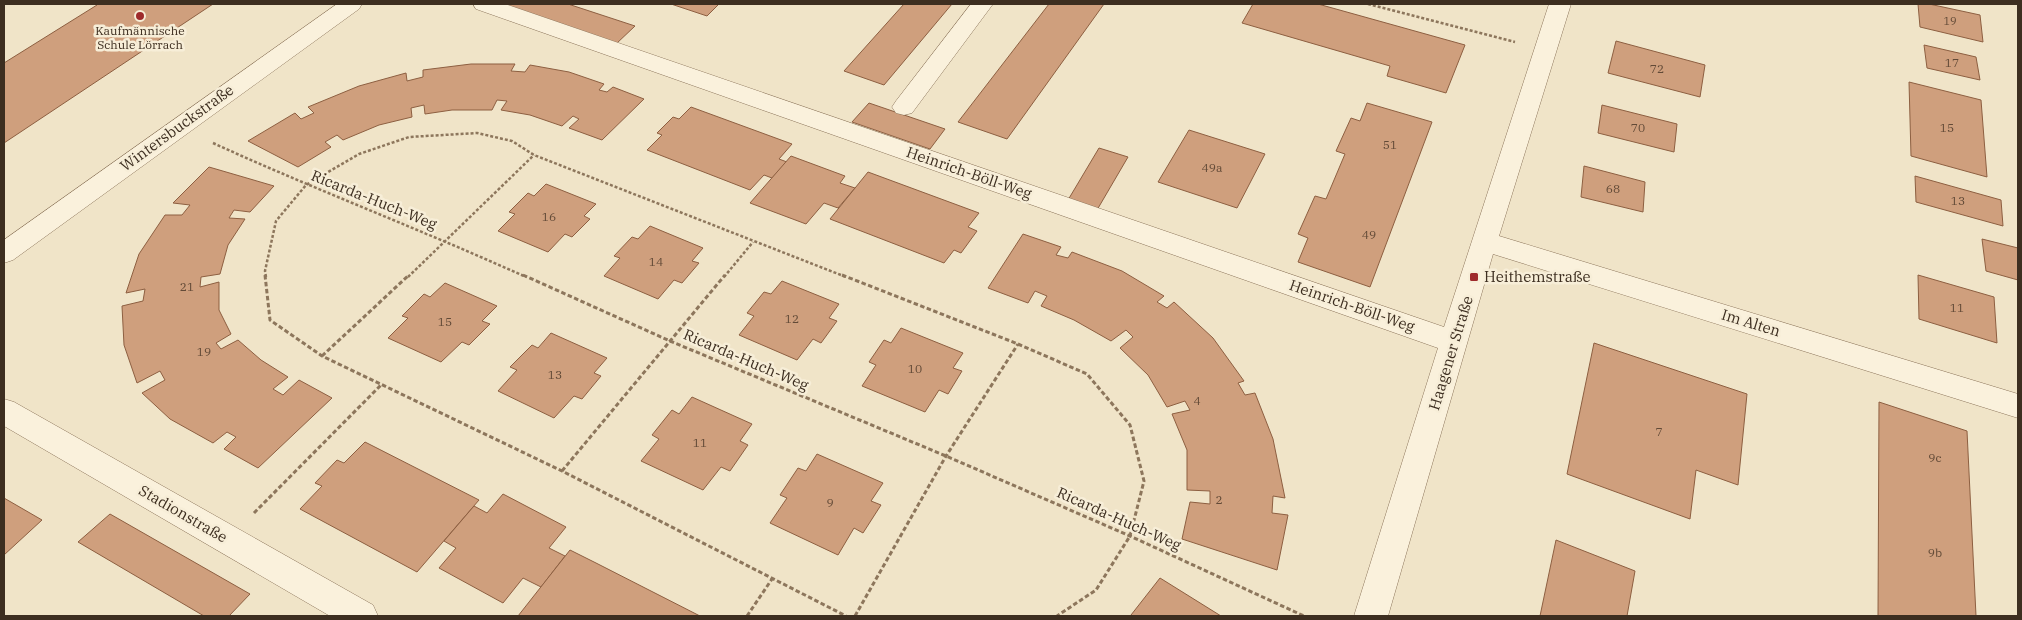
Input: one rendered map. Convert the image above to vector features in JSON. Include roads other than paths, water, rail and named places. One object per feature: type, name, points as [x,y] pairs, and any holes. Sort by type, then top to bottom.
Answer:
[{"type":"street","name":"Wintersbuckstraße","points":[[4,253],[351,4]]},
{"type":"street","name":"Heinrich-Böll-Weg","points":[[484,4],[1454,342]]},
{"type":"street","points":[[904,107],[982,4]]},
{"type":"street","name":"Haagener Straße","points":[[1371,616],[1484,241],[1545,50],[1552,6]]},
{"type":"street","name":"Im Alten","points":[[1484,241],[2018,406]]},
{"type":"street","name":"Stadionstraße","points":[[4,411],[362,616]]},
{"type":"place","name":"Kaufmännische Schule Lörrach","points":[[140,16]]},
{"type":"place","name":"Heithemstraße","points":[[1474,277]]}]
